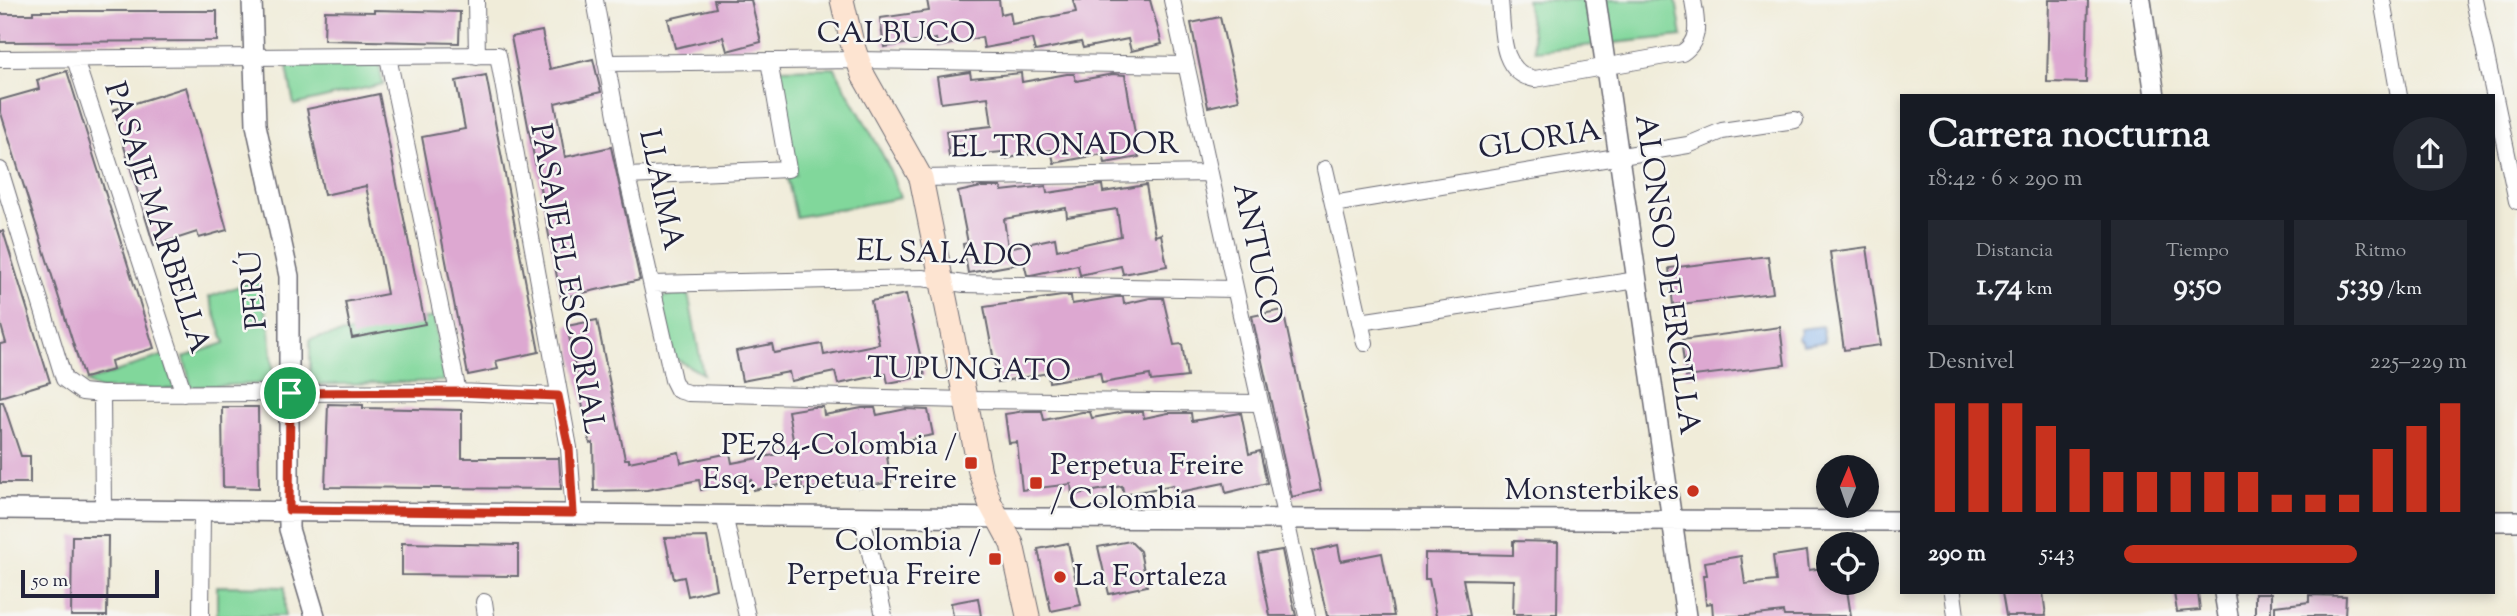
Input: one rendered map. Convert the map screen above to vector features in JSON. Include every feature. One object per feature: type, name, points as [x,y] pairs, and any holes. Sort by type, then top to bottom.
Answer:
[{"type":"main road","points":[[842,0],[857,60],[921,178],[983,484],[1012,544],[1028,616]]},
{"type":"street","name":"PERÚ","points":[[252,0],[257,133],[289,276],[291,537],[315,616]]},
{"type":"street","points":[[0,59],[477,56],[476,0]]},
{"type":"street","name":"LLAIMA","points":[[595,0],[627,176],[673,380],[678,390]]},
{"type":"street","name":"ANTUCO","points":[[1172,0],[1307,616]]},
{"type":"street","points":[[1500,0],[1508,60],[1518,73],[1535,79],[1676,55],[1688,50],[1697,31],[1693,0]]},
{"type":"street","name":"ALONSO DE ERCILLA","points":[[1596,0],[1686,616]]},
{"type":"street","points":[[2141,0],[2155,94]]},
{"type":"street","points":[[2382,0],[2399,94]]},
{"type":"street","points":[[2474,0],[2494,94]]},
{"type":"street","name":"PASAJE EL ESCORIAL","points":[[477,56],[498,55],[569,448],[573,513]]},
{"type":"street","points":[[388,57],[458,392]]},
{"type":"street","name":"PASAJE MARBELLA","points":[[75,59],[184,394]]},
{"type":"street","name":"CALBUCO","points":[[606,63],[857,60],[1186,65]]},
{"type":"street","points":[[627,176],[788,169],[769,61]]},
{"type":"street","points":[[2495,98],[2517,201]]},
{"type":"street","name":"GLORIA","points":[[1333,204],[1688,145],[1722,131],[1795,120]]},
{"type":"street","points":[[1325,169],[1365,342]]},
{"type":"street","points":[[0,170],[64,379],[82,392],[458,392],[558,396]]},
{"type":"street","name":"EL TRONADOR","points":[[921,178],[1210,173]]},
{"type":"street","name":"EL SALADO","points":[[652,284],[922,278],[964,284],[1234,289]]},
{"type":"street","points":[[1360,322],[1637,280]]},
{"type":"street","name":"TUPUNGATO","points":[[678,390],[688,393],[965,400],[1259,403]]},
{"type":"street","points":[[102,394],[103,509]]},
{"type":"street","points":[[0,509],[999,518],[1900,521]]},
{"type":"street","points":[[201,616],[202,510]]},
{"type":"street","points":[[724,515],[747,616]]},
{"type":"street","points":[[862,516],[884,616]]},
{"type":"street","points":[[2495,521],[2517,521]]},
{"type":"street","points":[[1953,594],[1956,616]]},
{"type":"street","points":[[2224,594],[2228,616]]},
{"type":"green space","points":[[1526,0],[1676,0],[1682,36],[1535,51]]},
{"type":"green space","points":[[294,63],[379,64],[383,84],[294,105],[287,67]]},
{"type":"green space","points":[[835,68],[887,164],[900,198],[796,217],[787,177],[796,175],[776,69]]},
{"type":"green space","points":[[258,279],[270,330],[274,383],[191,387],[184,357],[225,343],[209,297]]},
{"type":"green space","points":[[688,293],[703,374],[674,358],[660,297]]},
{"type":"green space","points":[[434,317],[444,381],[310,385],[310,339]]},
{"type":"green space","points":[[164,355],[175,389],[98,389],[86,382]]},
{"type":"green space","points":[[217,586],[285,587],[285,616],[217,616]]},
{"type":"water","points":[[1822,326],[1825,342],[1803,345],[1798,338],[1800,329]]},
{"type":"building","points":[[714,0],[751,0],[761,42],[727,51],[723,37],[675,48],[668,19],[716,8]]},
{"type":"building","points":[[927,0],[999,0],[1001,14],[1010,12],[1012,24],[1076,12],[1073,0],[1150,0],[1162,44],[1131,51],[1128,39],[1083,48],[1081,42],[1035,51],[1032,39],[984,48],[982,37],[938,47],[936,39],[884,47],[880,18],[929,11]]},
{"type":"building","points":[[2049,0],[2088,0],[2086,83],[2047,82]]},
{"type":"building","points":[[33,11],[217,11],[217,41],[0,42],[0,14],[33,14]]},
{"type":"building","points":[[325,11],[460,12],[459,43],[324,40]]},
{"type":"building","points":[[1220,17],[1239,100],[1208,107],[1191,23]]},
{"type":"building","points":[[542,31],[550,69],[593,59],[601,92],[555,103],[565,157],[611,147],[640,280],[561,298],[511,37]]},
{"type":"building","points":[[67,71],[154,348],[111,361],[113,370],[84,378],[0,110],[0,100],[39,89],[37,80]]},
{"type":"building","points":[[970,72],[971,78],[1021,73],[1022,82],[1067,74],[1074,74],[1076,81],[1113,74],[1125,75],[1139,157],[1105,163],[1103,154],[1054,163],[1051,150],[1004,159],[1002,152],[949,157],[946,131],[992,126],[988,97],[941,103],[937,77]]},
{"type":"building","points":[[486,75],[539,352],[496,361],[498,369],[468,375],[422,137],[465,129],[456,81]]},
{"type":"building","points":[[186,87],[227,230],[199,238],[197,232],[154,246],[113,110]]},
{"type":"building","points":[[379,94],[425,324],[352,338],[345,302],[387,294],[376,235],[366,186],[324,195],[307,109]]},
{"type":"building","points":[[1102,185],[1103,192],[1146,185],[1155,236],[1161,234],[1167,266],[1123,274],[1121,266],[1080,275],[1078,265],[1027,275],[1024,263],[968,273],[963,244],[968,243],[958,192],[981,187],[1001,187],[1002,191],[1046,186],[1047,193]],"holes":[[[1066,208],[1067,217],[1117,209],[1121,236],[1057,250],[1055,238],[1008,248],[1004,219]]]},
{"type":"building","points":[[0,231],[3,231],[50,382],[0,397],[0,344],[6,343],[0,322]]},
{"type":"building","points":[[1867,247],[1881,345],[1844,350],[1830,252]]},
{"type":"building","points":[[1768,256],[1773,293],[1673,305],[1669,268]]},
{"type":"building","points":[[906,294],[925,376],[888,383],[886,374],[838,384],[835,372],[791,381],[789,372],[742,381],[736,351],[772,344],[774,353],[822,344],[824,355],[879,344],[871,301]]},
{"type":"building","points":[[1071,296],[1072,304],[1116,297],[1123,297],[1124,304],[1163,298],[1174,345],[1182,344],[1187,377],[1151,381],[1150,375],[1102,383],[1100,373],[1049,382],[1048,373],[998,382],[984,307]]},
{"type":"building","points":[[1283,310],[1321,490],[1292,497],[1252,316]]},
{"type":"building","points":[[597,320],[625,459],[629,459],[629,462],[679,452],[681,463],[730,453],[732,463],[795,451],[788,411],[812,407],[823,407],[824,415],[862,408],[875,408],[877,415],[906,409],[928,410],[933,435],[885,444],[891,482],[858,488],[857,481],[802,490],[801,481],[753,490],[751,480],[701,490],[699,480],[647,490],[594,491],[593,443],[590,444],[567,326]]},
{"type":"building","points":[[1780,327],[1785,365],[1686,377],[1681,340]]},
{"type":"building","points":[[0,402],[3,402],[21,456],[30,456],[30,483],[0,483]]},
{"type":"building","points":[[328,404],[363,405],[363,408],[462,410],[462,458],[559,458],[561,489],[325,487]]},
{"type":"building","points":[[222,407],[258,407],[259,488],[223,487]]},
{"type":"building","points":[[1042,411],[1044,420],[1082,412],[1090,412],[1092,418],[1124,412],[1143,412],[1144,418],[1168,413],[1191,413],[1192,421],[1241,413],[1249,454],[1260,451],[1267,483],[1226,493],[1224,483],[1175,493],[1173,485],[1124,495],[1122,486],[1072,495],[1071,484],[1022,490],[1017,442],[1009,443],[1005,414]]},
{"type":"building","points":[[72,536],[108,536],[107,616],[71,616]]},
{"type":"building","points":[[707,537],[716,589],[688,596],[684,577],[674,579],[665,538]]},
{"type":"building","points":[[1130,541],[1140,551],[1147,586],[1109,594],[1098,547]]},
{"type":"building","points":[[1513,541],[1558,542],[1557,614],[1513,614],[1514,580],[1463,579],[1470,616],[1436,616],[1429,579],[1425,579],[1425,553],[1513,555]]},
{"type":"building","points":[[402,543],[518,545],[518,576],[402,575]]},
{"type":"building","name":"La Fortaleza","points":[[1068,543],[1081,605],[1051,611],[1038,549]]},
{"type":"building","points":[[1338,545],[1341,561],[1382,553],[1394,616],[1327,616],[1312,551]]},
{"type":"building","points":[[1282,550],[1296,616],[1270,616],[1258,554]]},
{"type":"building","points":[[1807,551],[1809,570],[1816,569],[1816,595],[1848,595],[1851,616],[1784,616],[1783,612],[1713,616],[1712,603],[1706,604],[1703,575],[1707,575],[1705,562],[1741,556],[1745,584],[1776,581],[1773,556]]},
{"type":"building","points":[[2002,594],[2043,594],[2046,616],[2006,616]]},
{"type":"building","points":[[2174,594],[2198,594],[2200,610],[2177,612]]},
{"type":"building","points":[[2255,594],[2271,594],[2271,616],[2255,616]]},
{"type":"building","points":[[2309,595],[2346,596],[2345,616],[2275,616],[2275,606],[2309,602]]},
{"type":"building","points":[[978,598],[981,616],[953,616],[951,603]]},
{"type":"place","name":"PE784-Colombia / Esq. Perpetua Freire","points":[[971,463]]},
{"type":"place","name":"Perpetua Freire / Colombia","points":[[1036,483]]},
{"type":"place","name":"Monsterbikes","points":[[1693,491]]},
{"type":"place","name":"Colombia / Perpetua Freire","points":[[995,559]]},
{"type":"place","name":"La Fortaleza","points":[[1060,577]]},
{"type":"route","points":[[458,392],[558,396],[569,448],[573,513],[289,510],[290,393],[458,392]]}]
